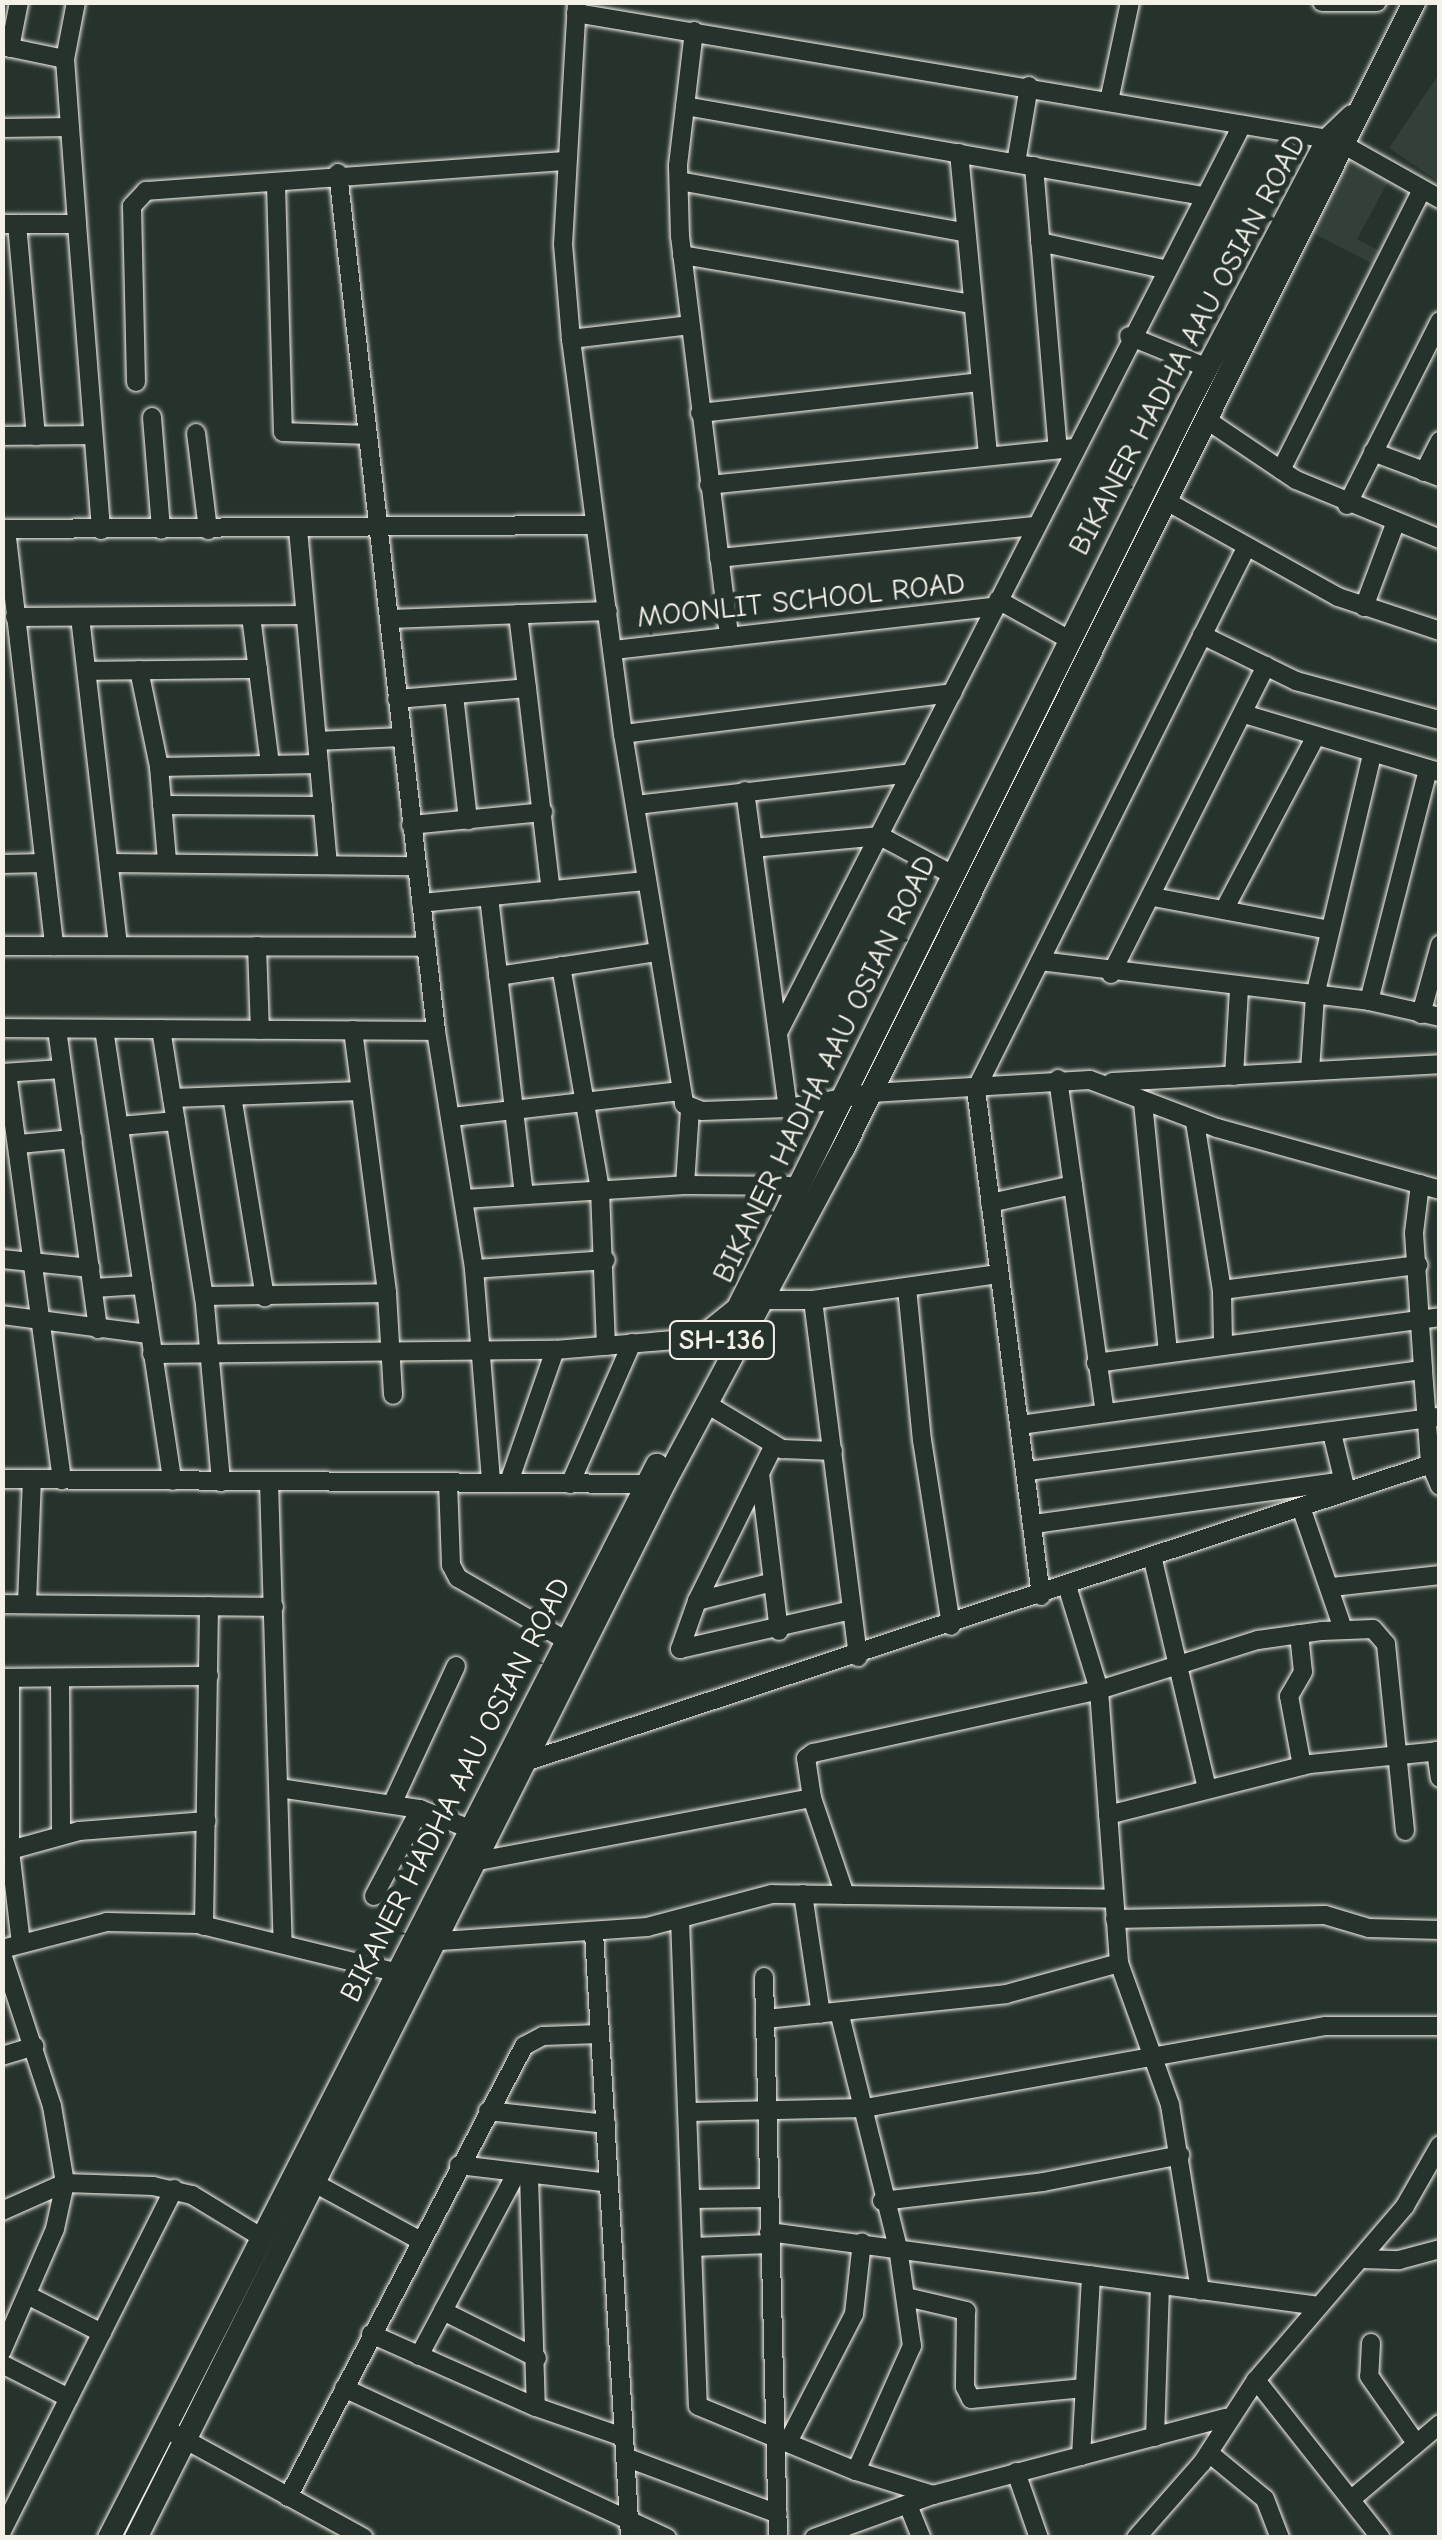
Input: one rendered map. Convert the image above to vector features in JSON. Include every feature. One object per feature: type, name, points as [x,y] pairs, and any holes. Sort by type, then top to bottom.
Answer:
[{"type":"main road","name":"BIKANER HADHA AAU OSIAN ROAD","points":[[422,1941],[473,1862],[567,1641],[705,1404],[842,1099],[1208,368],[1355,113],[1414,2]]},
{"type":"main road","name":"BIKANER HADHA AAU OSIAN ROAD","points":[[136,2538],[318,2185],[354,2080],[422,1941],[470,1829],[514,1765],[751,1301],[870,1094],[1168,502],[1337,142]]},
{"type":"main road","name":"BIKANER HADHA AAU OSIAN ROAD","points":[[109,2538],[294,2172],[354,2080]]},
{"type":"street","points":[[18,2],[6,47],[64,59]]},
{"type":"street","points":[[76,2],[64,59],[100,530]]},
{"type":"street","points":[[1109,101],[1130,2]]},
{"type":"street","points":[[1322,2],[1377,2]]},
{"type":"street","points":[[685,1185],[690,1109],[679,1091],[656,952],[571,340],[563,244],[576,8],[1337,142],[1431,194],[1281,470]]},
{"type":"street","points":[[694,31],[679,181],[682,255],[728,637]]},
{"type":"street","points":[[1029,86],[1025,165],[1040,242],[1066,448]]},
{"type":"street","points":[[686,106],[1203,196]]},
{"type":"street","points":[[778,1033],[1035,526],[1066,448],[1242,125]]},
{"type":"street","points":[[2,128],[70,127]]},
{"type":"street","points":[[960,153],[963,232],[988,456]]},
{"type":"street","points":[[136,382],[132,206],[146,192],[276,184],[338,173],[566,161]]},
{"type":"street","points":[[338,173],[436,1030],[474,1269],[500,1482]]},
{"type":"street","points":[[679,181],[963,232]]},
{"type":"street","points":[[276,184],[282,432],[367,436]]},
{"type":"street","points":[[36,436],[10,224],[77,224]]},
{"type":"street","points":[[1040,242],[1164,269]]},
{"type":"street","points":[[682,255],[971,304]]},
{"type":"street","points":[[1347,505],[1440,321]]},
{"type":"street","points":[[571,340],[690,325]]},
{"type":"street","points":[[1129,336],[1208,368]]},
{"type":"street","points":[[700,413],[979,382]]},
{"type":"street","points":[[152,417],[161,530]]},
{"type":"street","points":[[1207,420],[1281,470],[1347,505],[1440,539]]},
{"type":"street","points":[[196,433],[208,530]]},
{"type":"street","points":[[2,436],[93,436]]},
{"type":"street","points":[[1373,452],[1432,475],[1440,441]]},
{"type":"street","points":[[709,485],[1066,448]]},
{"type":"street","points":[[1168,502],[1246,548],[1364,607],[1440,632]]},
{"type":"street","points":[[1364,607],[1396,524]]},
{"type":"street","points":[[54,946],[4,529],[595,526]]},
{"type":"street","points":[[718,558],[1035,526]]},
{"type":"street","points":[[298,529],[328,865]]},
{"type":"street","points":[[1041,1596],[1028,1471],[998,1274],[976,1089],[1246,548]]},
{"type":"street","points":[[996,603],[1070,640]]},
{"type":"street","name":"MOONLIT SCHOOL ROAD","points":[[614,650],[996,603]]},
{"type":"street","points":[[389,619],[608,611]]},
{"type":"street","points":[[518,614],[551,891]]},
{"type":"street","points":[[251,616],[270,765]]},
{"type":"street","points":[[15,618],[306,616]]},
{"type":"street","points":[[80,617],[118,946]]},
{"type":"street","points":[[1202,636],[1296,681],[1440,720]]},
{"type":"street","points":[[1112,974],[1154,897],[1266,666]]},
{"type":"street","points":[[139,670],[159,767],[167,861]]},
{"type":"street","points":[[86,671],[258,670]]},
{"type":"street","points":[[398,699],[527,688]]},
{"type":"street","points":[[624,734],[952,693]]},
{"type":"street","points":[[454,695],[468,820]]},
{"type":"street","points":[[2,703],[24,702]]},
{"type":"street","points":[[1244,714],[1434,771],[1369,1001]]},
{"type":"street","points":[[317,741],[402,737]]},
{"type":"street","points":[[1224,908],[1316,738]]},
{"type":"street","points":[[1310,1072],[1316,996],[1372,754]]},
{"type":"street","points":[[159,767],[319,764]]},
{"type":"street","points":[[636,805],[911,774]]},
{"type":"street","points":[[746,791],[788,1108]]},
{"type":"street","points":[[162,805],[323,806]]},
{"type":"street","points":[[411,825],[544,812]]},
{"type":"street","points":[[753,848],[880,836],[955,876]]},
{"type":"street","points":[[2,864],[44,863]]},
{"type":"street","points":[[109,863],[416,866]]},
{"type":"street","points":[[421,903],[647,881]]},
{"type":"street","points":[[488,897],[524,1195]]},
{"type":"street","points":[[1154,897],[1329,930]]},
{"type":"street","points":[[1040,961],[1112,974],[1369,1001],[1430,1015],[1440,945]]},
{"type":"street","points":[[2,946],[426,948]]},
{"type":"street","points":[[257,946],[260,1030]]},
{"type":"street","points":[[498,976],[656,952]]},
{"type":"street","points":[[561,966],[600,1190],[606,1260],[606,1346]]},
{"type":"street","points":[[1234,1076],[1239,989]]},
{"type":"street","points":[[2,1028],[436,1030]]},
{"type":"street","points":[[56,1029],[98,1329]]},
{"type":"street","points":[[104,1029],[172,1481]]},
{"type":"street","points":[[160,1029],[204,1296],[222,1482]]},
{"type":"street","points":[[352,1030],[387,1293],[393,1395]]},
{"type":"street","points":[[690,1109],[788,1108],[870,1094],[976,1089],[1058,1079],[1111,1082],[1440,1064]]},
{"type":"street","points":[[62,1069],[5,1073],[14,1150],[46,1321],[62,1480]]},
{"type":"street","points":[[1058,1079],[1104,1412]]},
{"type":"street","points":[[1111,1082],[1144,1102],[1195,1122],[1440,1190]]},
{"type":"street","points":[[172,1098],[361,1091]]},
{"type":"street","points":[[452,1117],[679,1091]]},
{"type":"street","points":[[232,1096],[265,1297]]},
{"type":"street","points":[[1144,1102],[1168,1351]]},
{"type":"street","points":[[120,1126],[176,1122]]},
{"type":"street","points":[[1195,1122],[1222,1290],[1223,1344]]},
{"type":"street","points":[[14,1150],[73,1139]]},
{"type":"street","points":[[1420,1184],[1418,1266],[1432,1317],[1423,1370],[1434,1418],[1440,1486]]},
{"type":"street","points":[[464,1200],[685,1185],[801,1186]]},
{"type":"street","points":[[990,1203],[1072,1185]]},
{"type":"street","points":[[2,1259],[36,1266],[90,1268]]},
{"type":"street","points":[[474,1269],[606,1260]]},
{"type":"street","points":[[1222,1290],[1418,1266]]},
{"type":"street","points":[[152,1354],[554,1350],[698,1338],[751,1301],[813,1300],[998,1274]]},
{"type":"street","points":[[93,1288],[143,1285]]},
{"type":"street","points":[[908,1288],[951,1626]]},
{"type":"street","points":[[204,1296],[387,1293]]},
{"type":"street","points":[[813,1300],[858,1657]]},
{"type":"street","points":[[2,1316],[149,1334]]},
{"type":"street","points":[[1096,1362],[1432,1317]]},
{"type":"street","points":[[570,1484],[632,1344]]},
{"type":"street","points":[[500,1482],[554,1350]]},
{"type":"street","points":[[1020,1424],[1423,1370]]},
{"type":"street","points":[[705,1404],[774,1445],[833,1451]]},
{"type":"street","points":[[1028,1471],[1434,1418]]},
{"type":"street","points":[[1332,1433],[1344,1486]]},
{"type":"street","points":[[774,1445],[680,1640],[685,1651],[852,1610]]},
{"type":"street","points":[[1034,1524],[1344,1486],[1435,1462]]},
{"type":"street","points":[[760,1474],[779,1631]]},
{"type":"street","points":[[2,1479],[656,1484]]},
{"type":"street","points":[[27,1603],[32,1479]]},
{"type":"street","points":[[268,1482],[283,1941]]},
{"type":"street","points":[[448,1482],[451,1565],[458,1578],[567,1641]]},
{"type":"street","points":[[514,1765],[858,1657],[1302,1510],[1344,1486]]},
{"type":"street","points":[[1302,1510],[1343,1629]]},
{"type":"street","points":[[1152,1560],[1207,1789]]},
{"type":"street","points":[[1332,1588],[1440,1575]]},
{"type":"street","points":[[697,1601],[773,1582]]},
{"type":"street","points":[[1068,1588],[1099,1690],[1110,1899],[1119,1963],[1170,2106],[1200,2291]]},
{"type":"street","points":[[2,1604],[274,1607]]},
{"type":"street","points":[[204,1926],[209,1606]]},
{"type":"street","points":[[845,1894],[812,1798],[806,1758],[813,1753],[1099,1690],[1178,1662],[1299,1634],[1373,1629],[1386,1644],[1404,1830]]},
{"type":"street","points":[[1299,1634],[1303,1672],[1288,1696],[1302,1766]]},
{"type":"street","points":[[392,1804],[456,1666]]},
{"type":"street","points":[[2,2351],[55,2229],[65,2183],[8,1949],[6,1678],[208,1676]]},
{"type":"street","points":[[60,1678],[61,1836]]},
{"type":"street","points":[[1108,1815],[1302,1766],[1398,1751],[1438,1751],[1440,1778]]},
{"type":"street","points":[[279,1788],[420,1809],[470,1829]]},
{"type":"street","points":[[473,1862],[812,1798]]},
{"type":"street","points":[[374,1896],[420,1809]]},
{"type":"street","points":[[6,1851],[61,1836],[207,1821]]},
{"type":"street","points":[[422,1941],[594,1934],[680,1919],[717,1905],[802,1894],[1110,1899]]},
{"type":"street","points":[[802,1894],[830,2013],[865,2108],[882,2202],[898,2248],[912,2346],[856,2471]]},
{"type":"street","points":[[1115,1919],[1325,1915],[1369,1928],[1440,1930]]},
{"type":"street","points":[[680,1919],[698,2406],[784,2438],[856,2471],[933,2495]]},
{"type":"street","points":[[8,1949],[107,1922],[204,1926],[283,1941],[405,1974]]},
{"type":"street","points":[[594,1934],[630,2530]]},
{"type":"street","points":[[765,2019],[1006,1994],[1119,1963]]},
{"type":"street","points":[[764,1977],[769,2238],[784,2438],[778,2538]]},
{"type":"street","points":[[690,2112],[865,2108],[1326,2026],[1440,2026]]},
{"type":"street","points":[[288,2497],[459,2165],[532,2040],[600,2034]]},
{"type":"street","points":[[2,2056],[34,2046]]},
{"type":"street","points":[[488,2111],[606,2124]]},
{"type":"street","points":[[1136,2538],[1210,2453],[1225,2418],[1256,2380],[1364,2259],[1440,2145]]},
{"type":"street","points":[[882,2202],[1043,2182],[1180,2155]]},
{"type":"street","points":[[459,2165],[609,2183]]},
{"type":"street","points":[[294,2172],[419,2240]]},
{"type":"street","points":[[419,2356],[522,2175]]},
{"type":"street","points":[[522,2175],[537,2358],[536,2407]]},
{"type":"street","points":[[2,2212],[65,2183],[174,2189],[261,2237]]},
{"type":"street","points":[[2,2531],[10,2495],[69,2398],[174,2189]]},
{"type":"street","points":[[691,2199],[768,2198]]},
{"type":"street","points":[[692,2247],[769,2238],[862,2242],[1160,2288],[1319,2306]]},
{"type":"street","points":[[784,2438],[854,2314],[862,2242]]},
{"type":"street","points":[[1364,2259],[1399,2260],[1440,2249]]},
{"type":"street","points":[[1080,2456],[1091,2275]]},
{"type":"street","points":[[1155,2437],[1160,2288]]},
{"type":"street","points":[[27,2295],[102,2333]]},
{"type":"street","points":[[906,2297],[966,2311],[965,2387],[971,2398],[1082,2388]]},
{"type":"street","points":[[443,2312],[537,2358]]},
{"type":"street","points":[[371,2334],[536,2407],[622,2436]]},
{"type":"street","points":[[1371,2343],[1374,2386],[1416,2442]]},
{"type":"street","points":[[2,2364],[69,2398]]},
{"type":"street","points":[[1256,2380],[1354,2496],[1381,2538]]},
{"type":"street","points":[[344,2388],[630,2530],[668,2538]]},
{"type":"street","points":[[814,2538],[933,2495],[1225,2418]]},
{"type":"street","points":[[1354,2496],[1440,2424]]},
{"type":"street","points":[[164,2428],[364,2538]]},
{"type":"street","points":[[1210,2453],[1265,2500],[1280,2538]]},
{"type":"street","points":[[626,2457],[778,2514]]},
{"type":"street","points":[[1016,2472],[1039,2538]]},
{"type":"street","points":[[908,2505],[921,2538]]},
{"type":"shaded area","points":[[1439,74],[1439,182],[1389,148]]},
{"type":"shaded area","points":[[1348,158],[1389,180],[1357,239],[1389,256],[1373,264],[1309,231]]}]
